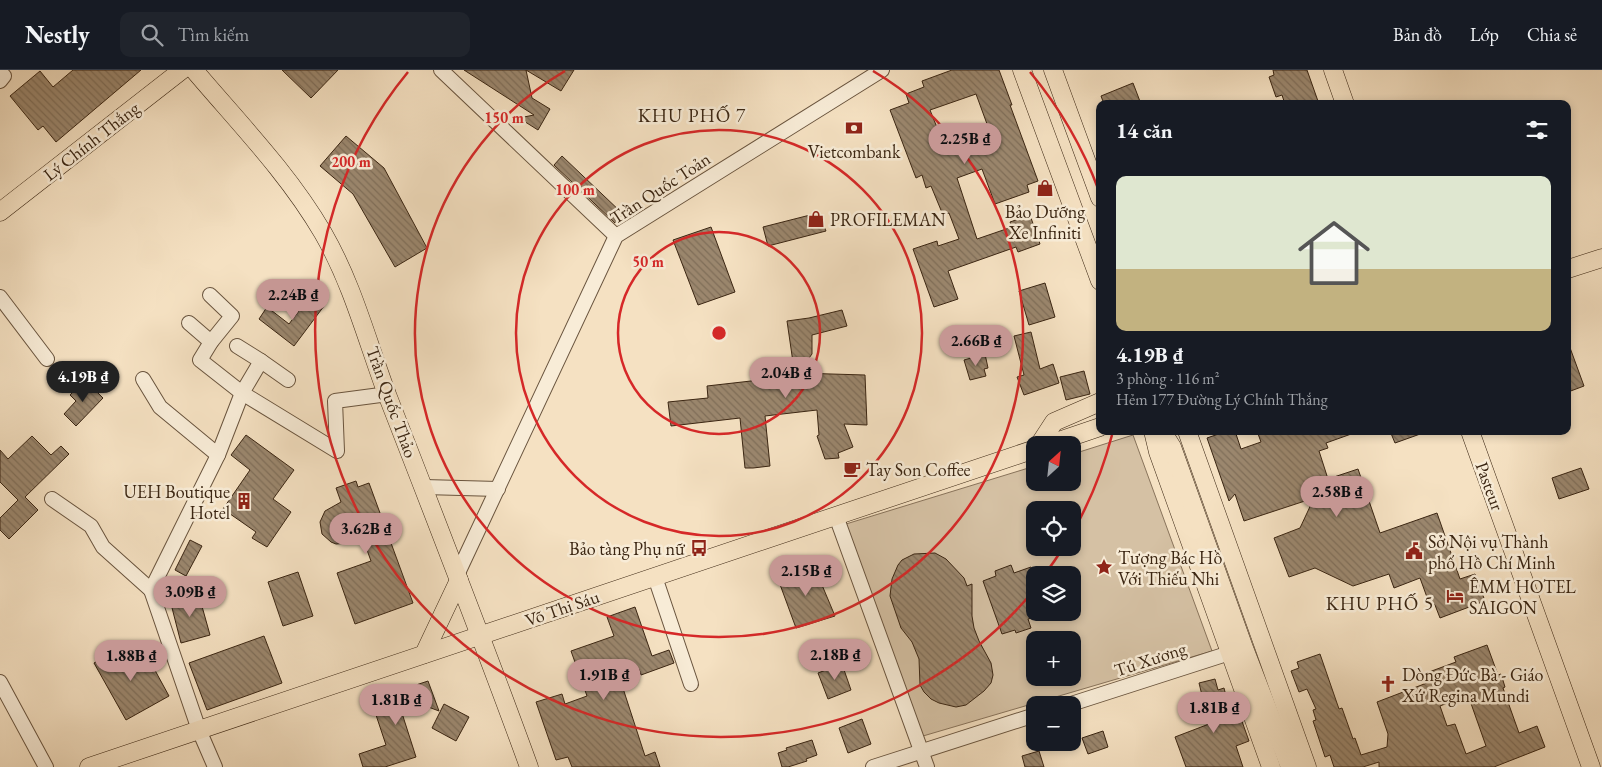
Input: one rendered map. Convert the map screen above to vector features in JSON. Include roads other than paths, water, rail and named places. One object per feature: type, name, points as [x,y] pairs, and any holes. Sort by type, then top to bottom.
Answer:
[{"type":"main road","name":"Lý Chính Thắng","points":[[0,212],[182,70]]},
{"type":"main road","name":"Trần Quốc Thảo","points":[[194,70],[290,184],[322,231],[342,267],[529,767]]},
{"type":"main road","points":[[1022,70],[1096,271]]},
{"type":"main road","points":[[1053,70],[1096,187]]},
{"type":"main road","points":[[1333,70],[1344,100]]},
{"type":"main road","points":[[1571,268],[1602,258]]},
{"type":"main road","points":[[1045,436],[1054,422],[1096,404]]},
{"type":"main road","points":[[1074,436],[1096,428]]},
{"type":"main road","points":[[1154,435],[1158,452],[1237,651],[1290,767]]},
{"type":"main road","points":[[1164,435],[1172,447],[1237,651],[1271,767]]},
{"type":"main road","points":[[1188,435],[1308,767]]},
{"type":"main road","name":"Pasteur","points":[[1471,435],[1591,767]]},
{"type":"main road","name":"Võ Thị Sáu","points":[[89,767],[1026,452]]},
{"type":"main road","points":[[424,654],[458,578]]},
{"type":"street","points":[[441,70],[616,236]]},
{"type":"street","name":"Trần Quốc Toản","points":[[458,578],[616,236],[882,70]]},
{"type":"street","points":[[0,72],[4,76],[0,82],[2,86],[0,88]]},
{"type":"street","points":[[210,295],[232,316],[211,342],[200,360],[242,392],[337,451],[335,401],[388,394]]},
{"type":"street","points":[[0,296],[48,359]]},
{"type":"street","points":[[189,323],[211,342]]},
{"type":"street","points":[[237,346],[288,380]]},
{"type":"street","points":[[151,590],[218,455],[242,392],[261,361]]},
{"type":"street","points":[[143,379],[160,407],[218,455]]},
{"type":"street","points":[[424,487],[498,489]]},
{"type":"street","points":[[52,499],[92,526],[103,547],[151,590],[199,730],[215,767]]},
{"type":"street","points":[[836,516],[927,767]]},
{"type":"street","points":[[655,577],[691,684]]},
{"type":"street","name":"Tú Xương","points":[[1081,701],[1237,651]]},
{"type":"street","points":[[0,682],[46,767]]},
{"type":"street","points":[[873,767],[1026,718]]},
{"type":"place","name":"Vietcombank","points":[[854,128]]},
{"type":"place","name":"Bảo Dưỡng Xe Infiniti","points":[[1045,188]]},
{"type":"place","name":"PROFILEMAN","points":[[816,219]]},
{"type":"place","name":"Tay Son Coffee","points":[[852,469]]},
{"type":"place","name":"UEH Boutique Hotel","points":[[244,501]]},
{"type":"place","name":"Bảo tàng Phụ nữ","points":[[699,548]]},
{"type":"place","name":"Sở Nội vụ Thành phố Hồ Chí Minh","points":[[1414,551]]},
{"type":"place","name":"Tượng Bác Hồ Với Thiếu Nhi","points":[[1104,567]]},
{"type":"place","name":"ÊMM HOTEL SAIGON","points":[[1455,596]]},
{"type":"place","name":"Dòng Đức Bà - Giáo Xứ Regina Mundi","points":[[1388,684]]},
{"type":"district","name":"KHU PHỐ 7","points":[[692,115]]},
{"type":"district","name":"KHU PHỐ 5","points":[[1380,603]]}]
